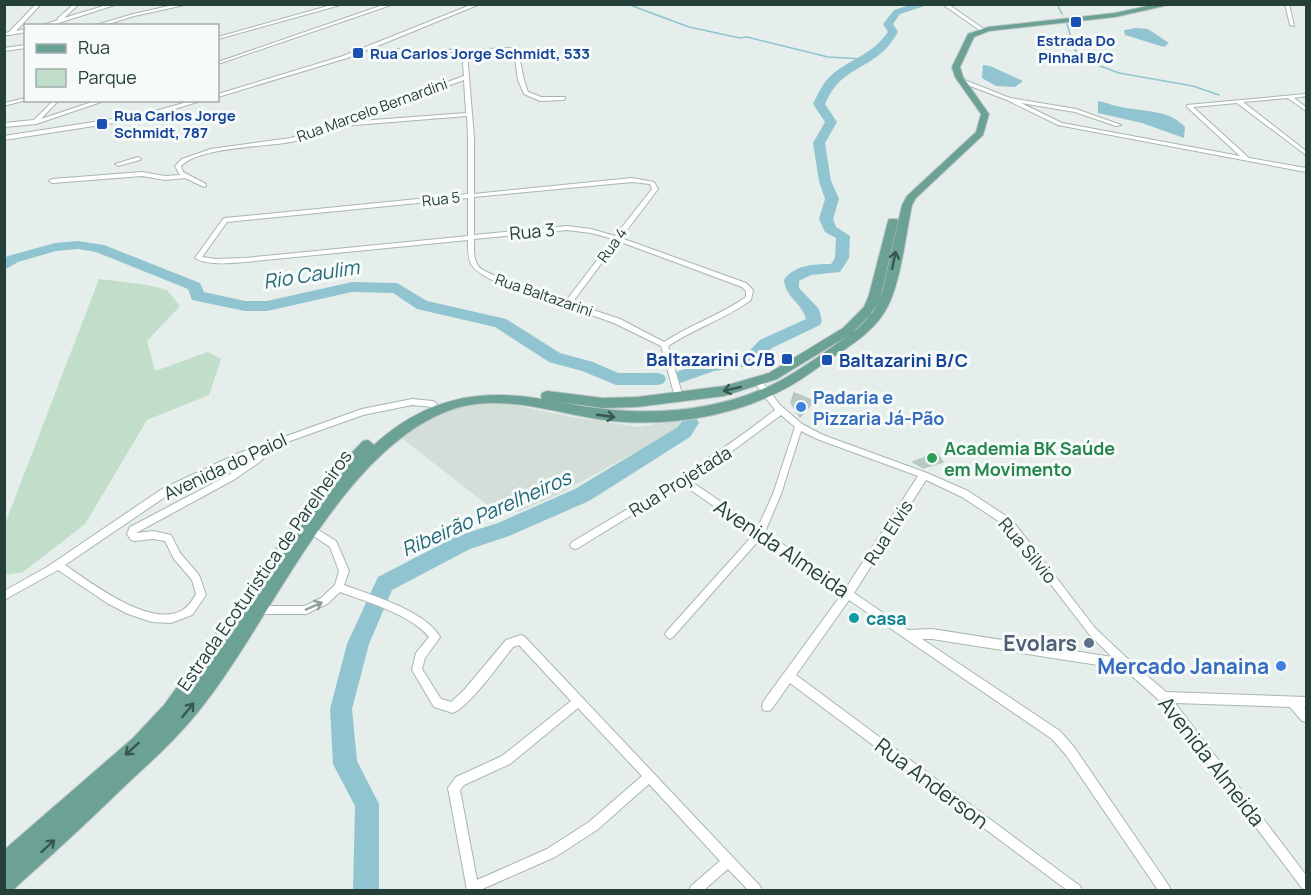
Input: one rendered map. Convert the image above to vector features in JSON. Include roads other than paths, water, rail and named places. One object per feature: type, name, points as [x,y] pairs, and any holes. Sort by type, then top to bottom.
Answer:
[{"type":"main road","points":[[962,81],[956,67],[960,55],[971,36],[980,28],[1149,4]]},
{"type":"main road","points":[[980,28],[1115,15],[1170,4]]},
{"type":"main road","name":"Estrada Ecoturistica de Parelheiros","points":[[4,863],[139,744],[170,711],[331,483],[351,460],[392,427],[433,404],[471,392],[504,390],[603,403],[637,402],[759,390],[788,367],[847,331],[869,309],[875,295],[895,213],[901,199],[967,139],[975,128],[977,111],[972,101],[951,77],[948,66],[963,36],[980,28]]},
{"type":"main road","name":"Estrada Ecoturistica de Parelheiros","points":[[4,885],[172,729],[197,699],[312,530],[368,456],[412,424],[456,403],[487,397],[505,397],[607,416],[639,419],[706,410],[759,390],[781,385],[868,327],[877,316],[888,292],[907,205],[912,196],[980,133],[984,126],[983,109],[962,81]]},
{"type":"main road","points":[[705,394],[708,404],[706,410]]},
{"type":"main road","points":[[637,402],[634,413],[639,419]]},
{"type":"street","points":[[7,34],[39,4]]},
{"type":"street","points":[[57,21],[77,4]]},
{"type":"street","points":[[48,24],[116,4]]},
{"type":"street","points":[[102,24],[132,15],[187,4]]},
{"type":"street","points":[[219,38],[342,4]]},
{"type":"street","points":[[219,63],[392,4]]},
{"type":"street","points":[[219,96],[367,49],[478,4]]},
{"type":"street","points":[[944,4],[980,28]]},
{"type":"street","points":[[1287,4],[1292,25]]},
{"type":"street","points":[[7,34],[24,30]]},
{"type":"street","points":[[4,50],[24,46]]},
{"type":"street","points":[[367,49],[514,50],[526,93],[538,98],[563,98]]},
{"type":"street","name":"Rua Baltazarini","points":[[464,51],[471,138],[472,262],[483,273],[639,331],[664,345]]},
{"type":"street","name":"Rua Marcelo Bernardini","points":[[185,176],[178,170],[178,166],[198,155],[232,147],[292,140],[465,77]]},
{"type":"street","points":[[962,81],[1009,99],[1060,124],[1306,170]]},
{"type":"street","points":[[1247,159],[1189,106],[1306,95]]},
{"type":"street","points":[[1289,97],[1306,109]]},
{"type":"street","points":[[1009,99],[1076,111],[1118,124]]},
{"type":"street","points":[[4,105],[24,100]]},
{"type":"street","points":[[1238,101],[1306,153]]},
{"type":"street","points":[[34,133],[34,122],[55,102]]},
{"type":"street","points":[[4,125],[34,122],[99,102]]},
{"type":"street","points":[[4,138],[145,116],[195,102]]},
{"type":"street","points":[[336,124],[469,114]]},
{"type":"street","points":[[118,164],[138,158],[142,174]]},
{"type":"street","points":[[52,181],[142,174],[165,178],[185,176],[204,185]]},
{"type":"street","name":"Rua 5","points":[[199,259],[225,220],[638,180],[649,181],[655,186]]},
{"type":"street","name":"Rua 4","points":[[568,303],[652,194],[655,186]]},
{"type":"street","name":"Rua 3","points":[[199,259],[253,260],[567,228],[617,239],[744,285],[750,290],[749,298],[736,308],[678,335],[664,345]]},
{"type":"street","points":[[664,345],[679,398]]},
{"type":"street","name":"Rua Silvio","points":[[759,390],[799,426],[820,437],[924,475],[965,494],[1009,523],[1092,631],[1126,664]]},
{"type":"street","name":"Rua Silvio","points":[[759,390],[779,408]]},
{"type":"street","name":"Avenida do Paiol","points":[[4,596],[57,565],[165,492],[194,477],[276,441],[382,407],[412,402],[433,404]]},
{"type":"street","name":"Rua Projetada","points":[[575,545],[684,481],[743,441],[779,408]]},
{"type":"street","points":[[670,634],[760,533],[777,494],[799,426]]},
{"type":"street","points":[[57,565],[109,600],[132,611],[172,620],[183,617],[196,605],[201,595],[196,578],[177,556],[168,538],[153,535],[134,537],[131,534],[132,530],[232,477],[258,459],[276,441]]},
{"type":"street","name":"Rua Elvis","points":[[768,706],[848,593],[924,475]]},
{"type":"street","name":"Avenida Almeida","points":[[684,481],[1056,735],[1070,751],[1165,891]]},
{"type":"street","points":[[257,610],[306,610],[324,602],[339,587],[344,571],[333,544],[312,530]]},
{"type":"street","points":[[339,587],[398,610],[431,630],[435,637],[420,656],[417,670],[438,703],[453,708],[468,694],[510,643],[521,640],[756,891]]},
{"type":"street","points":[[906,634],[932,634],[1126,664]]},
{"type":"street","name":"Avenida Almeida","points":[[1126,664],[1164,697],[1306,884]]},
{"type":"street","name":"Rua Anderson","points":[[789,675],[1076,891]]},
{"type":"street","points":[[1164,697],[1306,702]]},
{"type":"street","points":[[579,701],[506,760],[460,781],[454,788],[471,889],[551,852],[593,826],[649,777]]},
{"type":"street","points":[[1293,702],[1306,717]]},
{"type":"street","points":[[695,891],[729,861]]},
{"type":"water","points":[[1148,29],[1169,43],[1164,47],[1125,35],[1124,30]]},
{"type":"water","points":[[983,65],[1023,81],[1015,87],[996,86],[982,78]]},
{"type":"water","points":[[1098,101],[1172,117],[1185,127],[1184,138],[1142,123],[1098,113]]},
{"type":"waterway","points":[[627,4],[689,27],[740,38],[747,37],[828,57],[864,59]]},
{"type":"waterway","name":"Ribeirão Parelheiros","points":[[680,377],[712,365],[749,361],[766,344],[814,321],[811,309],[792,289],[791,280],[806,271],[835,269],[842,258],[843,236],[830,229],[826,219],[832,199],[825,181],[819,143],[831,122],[819,104],[825,91],[838,75],[882,47],[893,32],[888,24],[897,12],[926,4]]},
{"type":"waterway","points":[[1057,4],[1062,14]]},
{"type":"waterway","points":[[1067,24],[1074,48],[1081,59],[1119,73],[1193,86],[1219,95]]},
{"type":"waterway","name":"Rio Caulim","points":[[4,265],[13,259],[55,247],[78,245],[99,248],[195,286],[197,296],[245,306],[267,306],[352,287],[397,288],[422,305],[500,323],[555,358],[587,366],[616,379],[658,379]]},
{"type":"waterway","name":"Ribeirão Parelheiros","points":[[366,890],[367,804],[345,764],[341,709],[358,644],[385,584],[464,542],[502,530],[582,495],[684,432],[690,423]]},
{"type":"place","name":"Estrada Do Pinhal B/C","points":[[1076,22]]},
{"type":"place","name":"Rua Carlos Jorge Schmidt, 533","points":[[358,53]]},
{"type":"place","name":"Rua Carlos Jorge Schmidt, 787","points":[[102,124]]},
{"type":"place","name":"Baltazarini C/B","points":[[787,359]]},
{"type":"place","name":"Baltazarini B/C","points":[[827,360]]},
{"type":"place","name":"Padaria e Pizzaria Já-Pão","points":[[801,407]]},
{"type":"place","name":"Academia BK Saúde em Movimento","points":[[932,458]]},
{"type":"place","name":"casa","points":[[854,618]]},
{"type":"place","name":"Evolars","points":[[1089,643]]},
{"type":"place","name":"Mercado Janaina","points":[[1281,666]]}]
